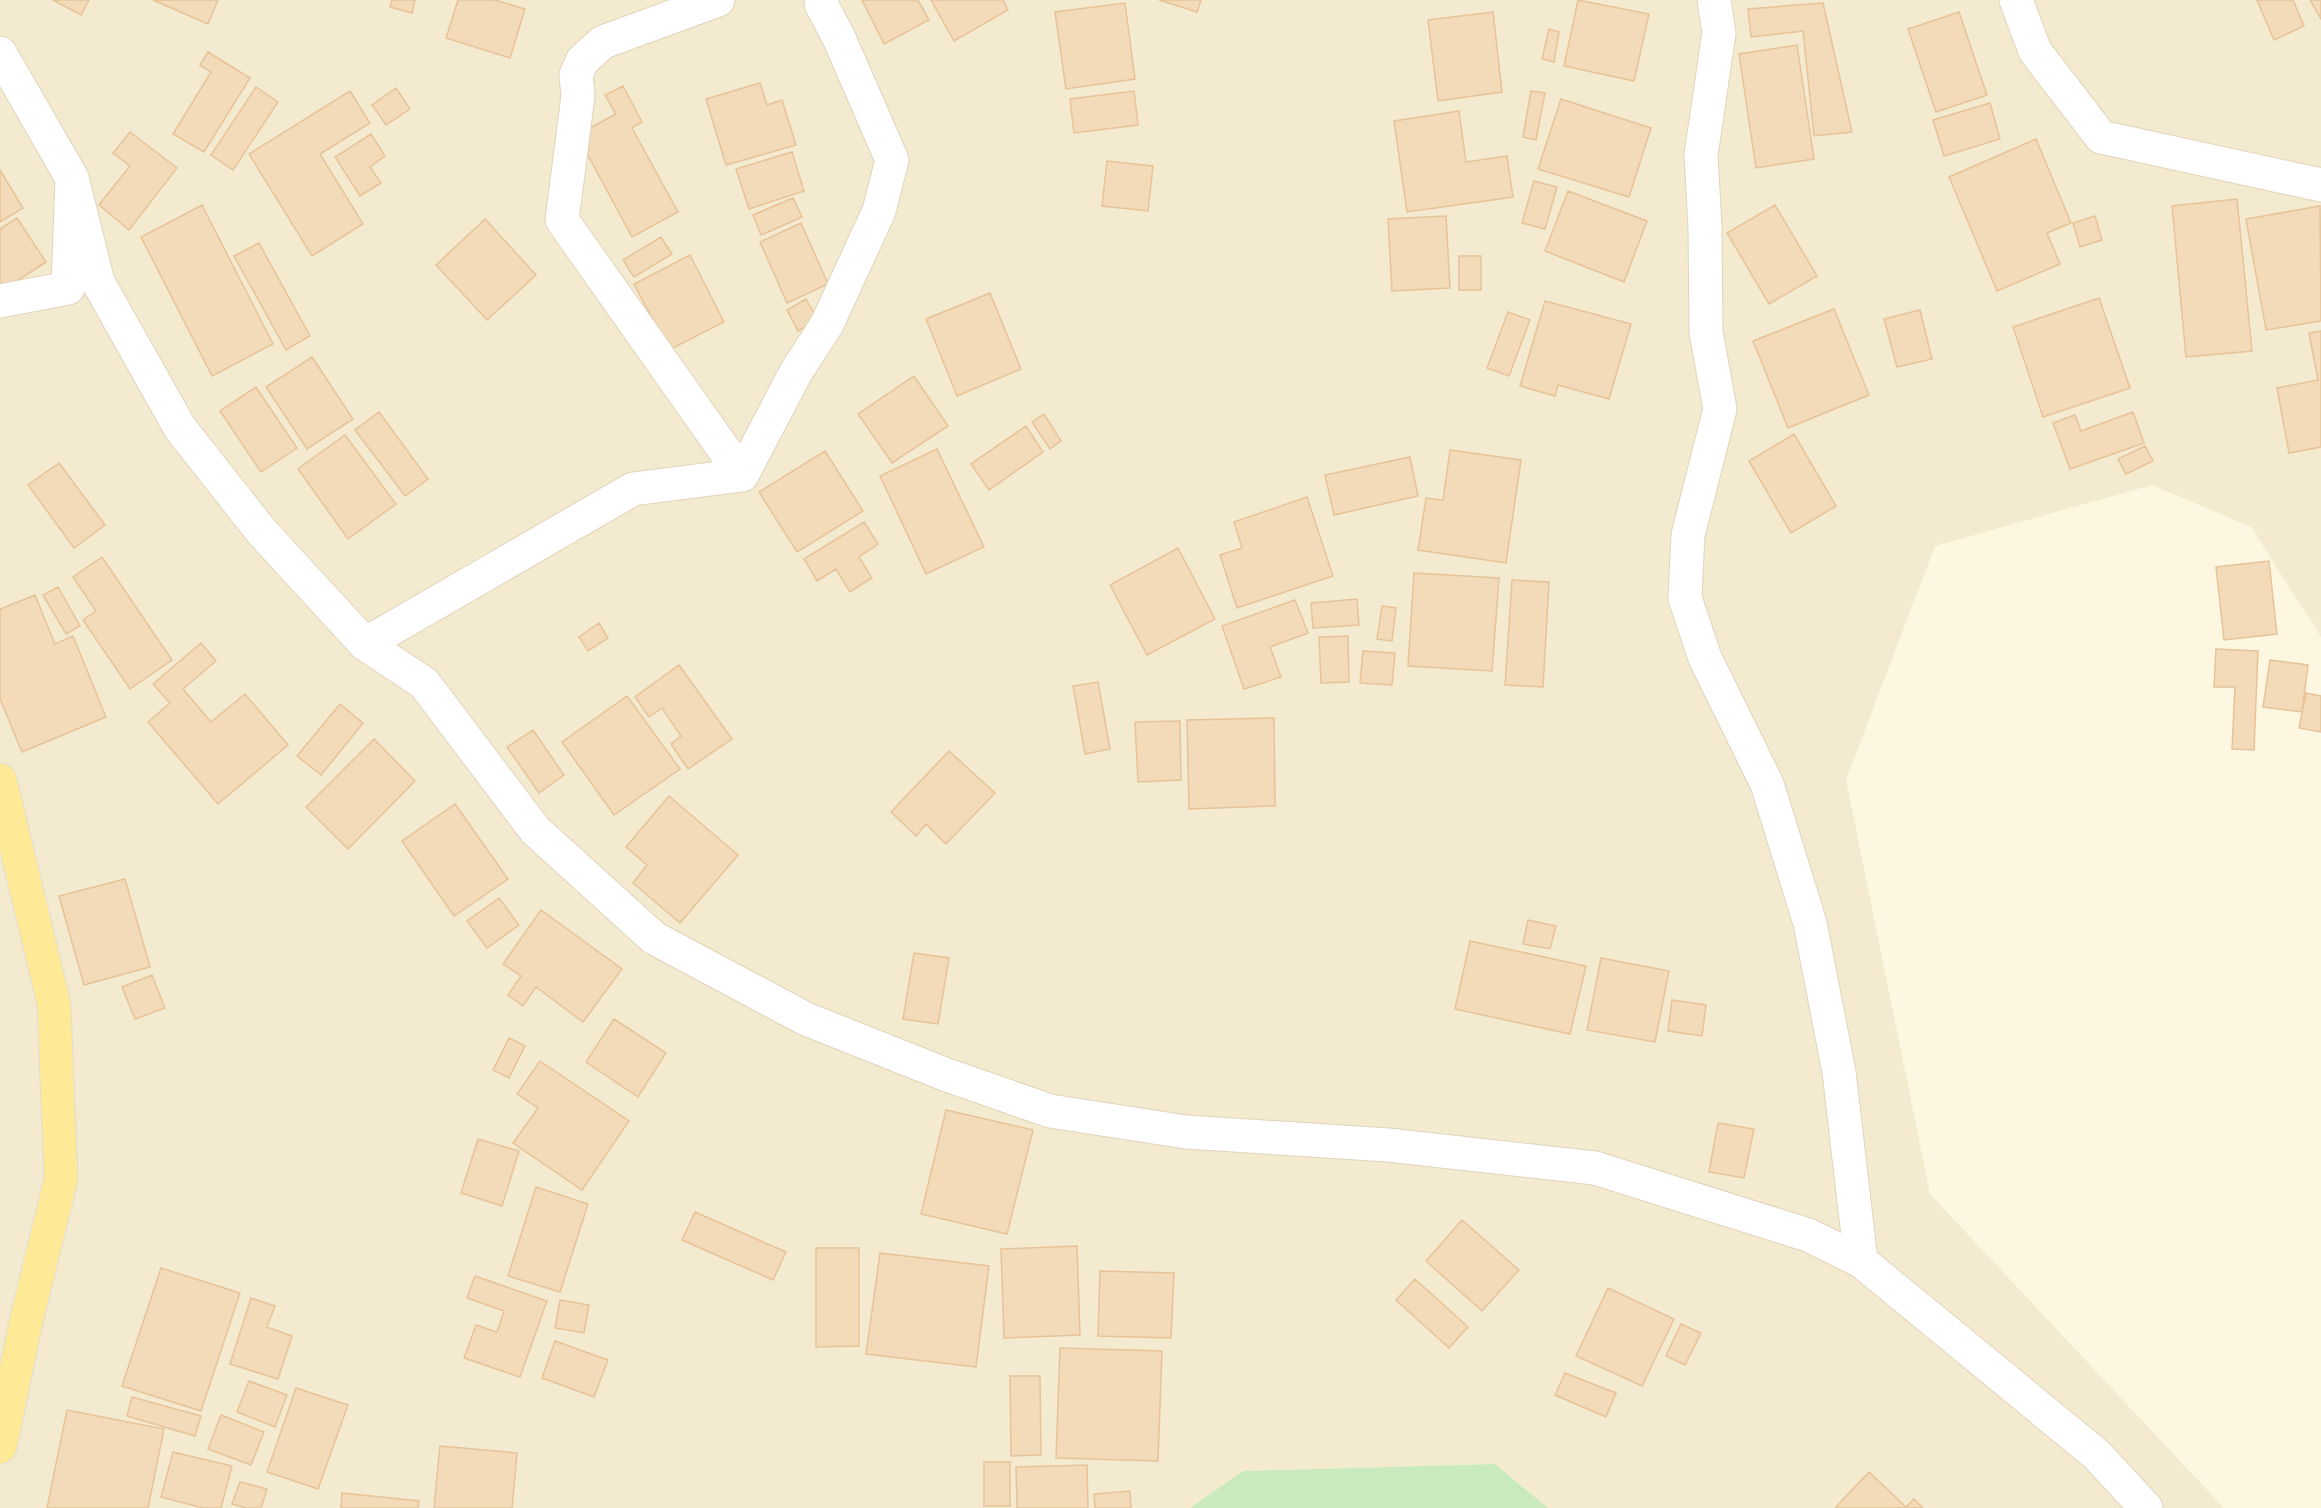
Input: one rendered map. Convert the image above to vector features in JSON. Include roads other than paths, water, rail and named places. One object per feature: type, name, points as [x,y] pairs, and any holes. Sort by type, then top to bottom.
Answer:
[{"type":"main road","points":[[0,780],[54,1004],[61,1179],[26,1322],[0,1448]]},
{"type":"street","points":[[718,0],[603,42],[582,61],[576,75],[578,96],[562,220],[741,475]]},
{"type":"street","points":[[741,475],[796,372],[827,324],[879,211],[892,160],[839,38],[821,4],[822,0]]},
{"type":"street","points":[[1714,0],[1719,33],[1701,155],[1707,332],[1720,410],[1688,535],[1685,598],[1705,658],[1767,784],[1810,923],[1839,1072],[1861,1261]]},
{"type":"street","points":[[2016,0],[2034,51],[2101,137],[2321,185]]},
{"type":"street","points":[[0,53],[72,178],[98,282],[180,428],[262,532],[365,644],[424,683],[535,831],[654,938],[806,1019],[947,1075],[1050,1111],[1186,1132],[1388,1145],[1595,1168],[1809,1235],[1861,1261],[2097,1455],[2146,1508]]},
{"type":"street","points":[[0,301],[68,288],[72,178]]},
{"type":"street","points":[[365,644],[633,489],[741,475]]}]
